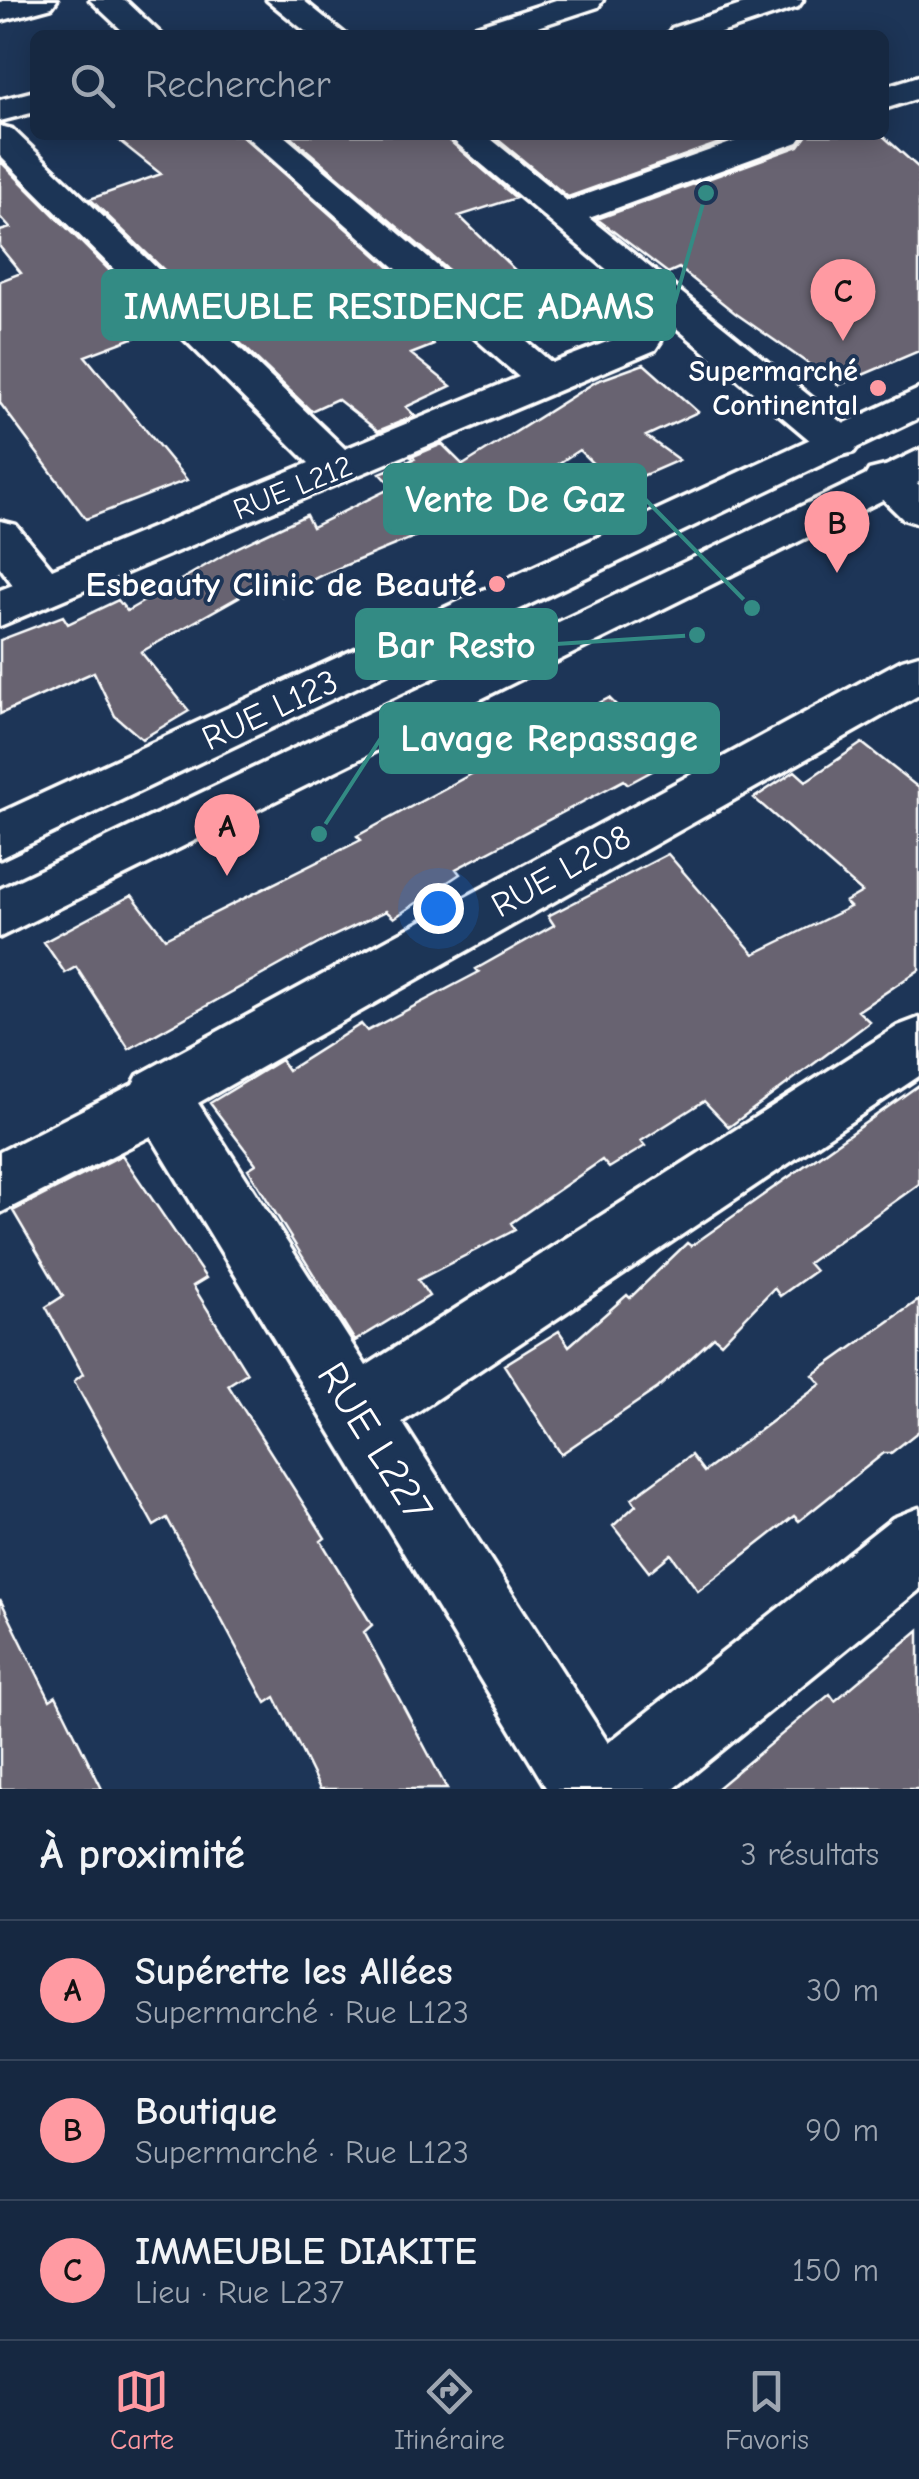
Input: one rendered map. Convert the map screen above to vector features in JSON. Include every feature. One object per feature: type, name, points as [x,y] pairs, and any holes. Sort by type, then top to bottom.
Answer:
[{"type":"street","points":[[0,12],[42,0]]},
{"type":"street","points":[[106,0],[140,30]]},
{"type":"street","points":[[283,0],[323,30]]},
{"type":"street","points":[[496,30],[587,0]]},
{"type":"street","points":[[698,30],[787,0]]},
{"type":"street","points":[[889,97],[919,86]]},
{"type":"street","points":[[0,112],[30,103]]},
{"type":"street","points":[[0,136],[340,470]]},
{"type":"street","points":[[268,140],[546,379]]},
{"type":"street","points":[[470,140],[839,442]]},
{"type":"street","points":[[565,214],[772,140]]},
{"type":"street","name":"RUE L212","points":[[0,609],[641,341]]},
{"type":"street","name":"RUE L123","points":[[0,837],[919,402]]},
{"type":"street","name":"RUE L123","points":[[0,914],[908,484]]},
{"type":"street","points":[[0,536],[42,590]]},
{"type":"street","name":"RUE L208","points":[[0,1184],[163,1099],[159,1094],[919,673]]},
{"type":"street","points":[[356,1412],[919,1044]]},
{"type":"street","name":"RUE L227","points":[[159,1094],[592,1789]]},
{"type":"street","points":[[612,1789],[919,1544]]},
{"type":"building","points":[[118,140],[247,140],[458,328],[429,340],[434,345],[411,354],[451,386],[406,407],[415,416],[378,431],[337,399],[311,411],[90,199],[161,174]]},
{"type":"building","points":[[295,140],[449,140],[516,198],[459,216],[542,296],[499,313]]},
{"type":"building","points":[[498,140],[728,140],[568,197]]},
{"type":"building","points":[[803,140],[888,140],[919,168],[919,351],[839,385],[735,313],[679,268],[668,273],[597,219],[799,146]]},
{"type":"building","points":[[0,161],[165,326],[85,356],[187,480],[86,519],[0,403],[0,281],[21,273],[0,247],[0,231],[10,228],[0,217]]},
{"type":"building","points":[[644,364],[698,412],[646,436],[679,460],[617,487],[579,450],[521,488],[439,521],[443,525],[322,575],[282,596],[267,581],[141,652],[189,711],[142,739],[115,716],[94,672],[0,714],[0,640],[63,616],[68,624],[118,600],[127,611],[234,549],[306,515],[312,527],[393,487],[380,473],[414,459],[411,457],[442,444],[463,465],[597,381]]},
{"type":"building","points":[[609,698],[644,733],[651,729],[678,757],[628,784],[624,780],[456,869],[460,874],[394,918],[386,911],[327,939],[129,1049],[76,967],[65,973],[44,942],[132,895],[165,938],[361,840],[357,836],[495,761],[492,757]]},
{"type":"building","points":[[862,743],[919,788],[919,970],[858,1011],[870,1022],[729,1127],[704,1101],[641,1141],[645,1146],[609,1168],[602,1160],[511,1223],[515,1230],[418,1280],[429,1296],[355,1341],[248,1169],[256,1164],[210,1103],[281,1060],[288,1070],[361,1024],[367,1031],[479,972],[476,969],[554,925],[548,916],[668,854],[754,954],[850,907],[845,902],[862,892],[754,798],[795,771],[806,781]]},
{"type":"building","points":[[919,1085],[919,1184],[808,1263],[815,1271],[780,1296],[774,1288],[721,1343],[714,1337],[658,1388],[561,1454],[504,1365],[559,1331],[569,1346],[627,1295],[630,1298],[687,1243],[691,1246]]},
{"type":"building","points":[[122,1155],[206,1278],[193,1286],[247,1373],[228,1385],[325,1538],[321,1541],[372,1625],[364,1632],[447,1789],[320,1789],[275,1697],[266,1703],[167,1518],[154,1526],[74,1381],[83,1374],[46,1307],[63,1296],[13,1211]]},
{"type":"building","points":[[919,1300],[919,1431],[891,1453],[884,1453],[799,1521],[794,1516],[698,1591],[671,1554],[649,1572],[613,1526],[636,1505],[632,1498],[691,1455],[704,1472],[821,1384],[813,1375]]},
{"type":"building","points":[[0,1599],[50,1700],[56,1696],[102,1789],[0,1789]]},
{"type":"building","points":[[919,1630],[919,1789],[716,1789],[830,1694],[835,1701]]},
{"type":"place","name":"IMMEUBLE RESIDENCE ADAMS","points":[[706,193]]},
{"type":"place","name":"IMMEUBLE DIAKITE","points":[[843,341]]},
{"type":"place","name":"Supermarché Continental","points":[[878,388]]},
{"type":"place","name":"Boutique","points":[[837,573]]},
{"type":"place","name":"Esbeauty Clinic de Beauté","points":[[497,584]]},
{"type":"place","name":"Vente De Gaz","points":[[752,608]]},
{"type":"place","name":"Bar Resto","points":[[697,635]]},
{"type":"place","name":"Lavage Repassage","points":[[319,834]]},
{"type":"place","name":"Supérette les Allées","points":[[227,876]]}]
